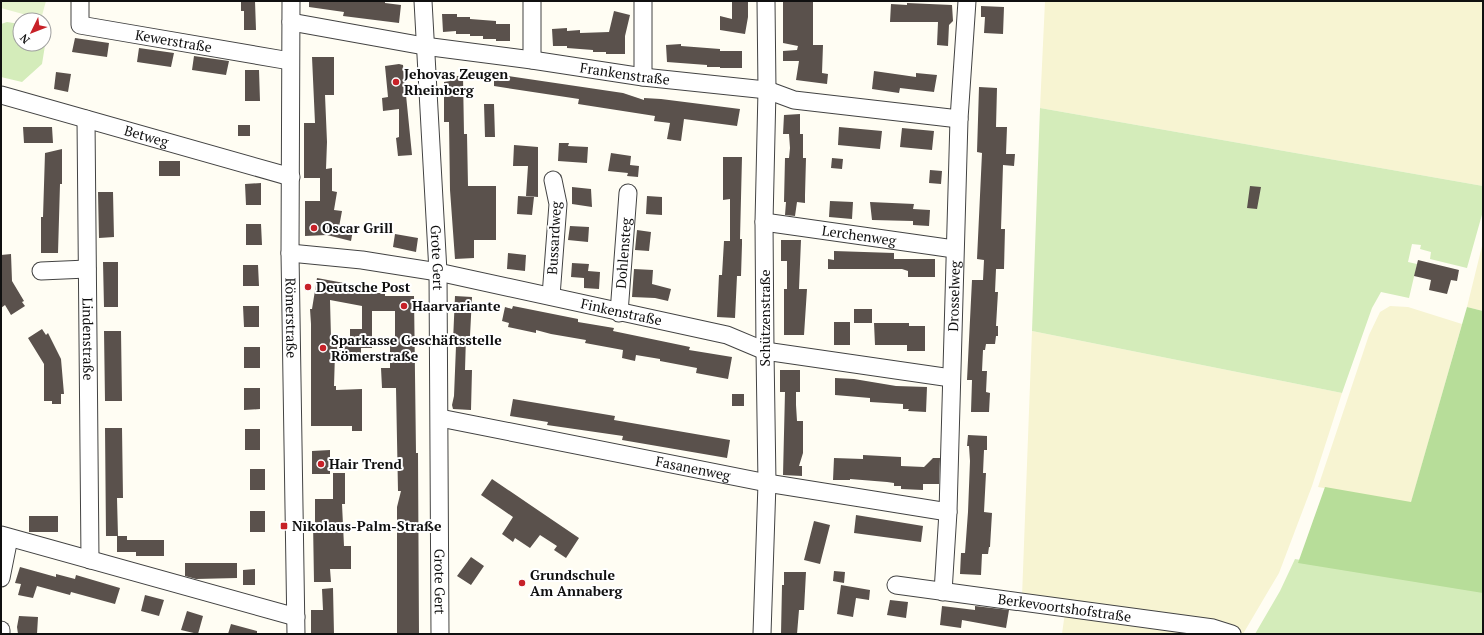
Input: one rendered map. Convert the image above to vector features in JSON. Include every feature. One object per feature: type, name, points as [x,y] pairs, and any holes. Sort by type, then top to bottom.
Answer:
[{"type":"street","name":"Kewerstraße","points":[[80,1],[80,25],[290,61]]},
{"type":"street","name":"Römerstraße","points":[[291,1],[290,253],[296,634]]},
{"type":"street","name":"Grote Gert","points":[[423,1],[424,46],[438,272],[440,634]]},
{"type":"street","points":[[532,1],[532,60]]},
{"type":"street","points":[[643,1],[643,77]]},
{"type":"street","name":"Schützenstraße","points":[[762,634],[767,483],[764,222],[767,90],[766,1]]},
{"type":"street","name":"Drosselweg","points":[[943,592],[948,512],[958,119],[967,1]]},
{"type":"street","name":"Frankenstraße","points":[[291,22],[424,46],[532,60],[643,77],[767,90],[794,100],[958,119]]},
{"type":"street","name":"Betweg","points":[[1,95],[291,177]]},
{"type":"street","name":"Lindenstraße","points":[[86,119],[90,560]]},
{"type":"street","name":"Bussardweg","points":[[551,296],[558,204],[553,180]]},
{"type":"street","name":"Dohlensteg","points":[[619,313],[628,193]]},
{"type":"street","name":"Lerchenweg","points":[[764,222],[954,249]]},
{"type":"street","name":"Finkenstraße","points":[[290,253],[362,260],[438,272],[551,296],[619,313],[727,335],[765,351],[951,378]]},
{"type":"street","points":[[41,271],[87,269]]},
{"type":"street","name":"Fasanenweg","points":[[440,418],[767,483],[948,512]]},
{"type":"street","points":[[1,578],[5,537],[296,617]]},
{"type":"street","name":"Berkevoortshofstraße","points":[[896,585],[1213,628],[1232,634]]},
{"type":"shaded area","points":[[1045,1],[1483,1],[1483,186],[1040,108]]},
{"type":"shaded area","points":[[1483,242],[1483,311],[1467,307]]},
{"type":"shaded area","points":[[1390,306],[1408,307],[1462,324],[1411,503],[1318,487],[1369,335],[1380,312]]},
{"type":"shaded area","points":[[1032,331],[1342,393],[1312,486],[1279,573],[1243,634],[1062,634],[1065,612],[1022,597]]},
{"type":"green space","points":[[1,1],[46,1],[43,12],[16,12],[1,8]]},
{"type":"green space","points":[[7,22],[12,23],[12,52],[44,52],[42,64],[22,82],[1,77],[1,24]]},
{"type":"green space","points":[[1040,108],[1483,186],[1483,211],[1467,268],[1430,259],[1431,252],[1420,249],[1421,245],[1412,244],[1408,262],[1417,264],[1409,298],[1381,292],[1372,308],[1342,393],[1032,331]]},
{"type":"green space","points":[[1467,307],[1483,311],[1483,593],[1298,563],[1325,487],[1411,502]]},
{"type":"green space","points":[[1295,559],[1483,592],[1483,634],[1255,634],[1280,591]]},
{"type":"building","points":[[241,1],[255,1],[256,30],[244,30],[244,11],[241,11]]},
{"type":"building","points":[[309,1],[385,1],[385,3],[401,5],[399,23],[343,16],[344,12],[309,7]]},
{"type":"building","points":[[732,1],[748,1],[748,17],[745,34],[720,30],[720,16],[732,19]]},
{"type":"building","points":[[783,1],[813,1],[813,45],[823,45],[822,73],[828,74],[827,84],[796,80],[799,61],[783,61],[783,51],[797,50],[798,46],[783,43]]},
{"type":"building","points":[[907,3],[952,5],[953,21],[949,25],[948,46],[937,45],[938,22],[890,22],[891,4],[907,5]]},
{"type":"building","points":[[981,6],[1004,7],[1003,34],[984,33],[985,17],[981,17]]},
{"type":"building","points":[[614,11],[630,15],[625,36],[625,54],[606,54],[606,52],[593,52],[593,50],[567,48],[567,46],[553,46],[552,29],[567,28],[567,31],[580,30],[580,33],[609,32]]},
{"type":"building","points":[[442,14],[457,14],[457,17],[470,17],[470,19],[496,21],[496,24],[510,24],[510,41],[483,39],[483,36],[470,36],[470,34],[456,34],[456,31],[443,32]]},
{"type":"building","points":[[75,38],[109,43],[107,57],[72,52]]},
{"type":"building","points":[[681,44],[681,46],[720,49],[720,51],[742,51],[742,68],[707,67],[707,65],[667,62],[666,45]]},
{"type":"building","points":[[139,48],[174,53],[171,67],[137,62]]},
{"type":"building","points":[[194,56],[229,61],[226,75],[192,70]]},
{"type":"building","points":[[312,57],[334,57],[334,95],[325,95],[327,142],[326,169],[332,168],[332,191],[337,192],[334,210],[342,211],[339,227],[353,230],[351,241],[327,235],[305,236],[305,201],[320,201],[320,178],[304,178],[304,123],[315,123]]},
{"type":"building","name":"Jehovas Zeugen Rheinberg","points":[[399,64],[403,65],[412,155],[398,156],[396,138],[399,137],[399,109],[383,111],[382,98],[388,97],[385,66]]},
{"type":"building","points":[[245,70],[259,70],[260,101],[245,101]]},
{"type":"building","points":[[874,71],[916,77],[916,73],[937,75],[934,92],[900,88],[899,93],[872,89]]},
{"type":"building","points":[[56,72],[71,74],[68,92],[54,89]]},
{"type":"building","points":[[494,74],[623,93],[644,100],[644,98],[661,99],[740,109],[737,126],[684,119],[681,141],[667,139],[670,123],[654,121],[655,116],[578,104],[579,99],[494,86]]},
{"type":"building","points":[[449,76],[463,76],[464,134],[467,134],[468,186],[496,186],[496,240],[474,240],[474,258],[455,259],[450,190],[449,122],[444,122],[444,82],[450,81]]},
{"type":"building","points":[[979,87],[997,88],[996,127],[1007,127],[1006,154],[1015,154],[1014,166],[1003,165],[1001,229],[1005,229],[1004,269],[996,269],[995,292],[998,292],[996,326],[998,326],[998,336],[996,336],[995,344],[986,344],[985,350],[983,350],[982,371],[987,371],[986,392],[990,393],[989,412],[971,412],[972,380],[967,380],[972,280],[983,280],[984,260],[977,259],[982,153],[977,152]]},
{"type":"building","points":[[484,104],[494,104],[495,137],[485,137]]},
{"type":"building","points":[[800,114],[800,134],[803,134],[803,158],[806,158],[805,203],[797,202],[795,216],[785,215],[785,158],[789,158],[790,148],[789,134],[783,134],[784,115]]},
{"type":"building","points":[[238,125],[250,125],[250,136],[238,136]]},
{"type":"building","points":[[23,127],[52,127],[53,143],[24,143]]},
{"type":"building","points":[[839,127],[882,131],[880,149],[838,145]]},
{"type":"building","points":[[902,128],[934,131],[932,150],[900,147]]},
{"type":"building","points":[[559,143],[569,143],[568,146],[588,147],[587,163],[558,161]]},
{"type":"building","points":[[514,145],[538,147],[538,197],[526,196],[528,166],[513,166]]},
{"type":"building","points":[[62,149],[62,184],[60,184],[58,253],[41,253],[41,217],[43,217],[45,153]]},
{"type":"building","points":[[611,153],[631,156],[630,165],[639,166],[638,177],[627,176],[628,173],[608,171]]},
{"type":"building","points":[[723,157],[742,157],[740,239],[742,239],[741,276],[737,276],[735,318],[717,317],[719,275],[722,275],[724,241],[730,241],[730,199],[723,200]]},
{"type":"building","points":[[832,158],[843,159],[842,169],[831,168]]},
{"type":"building","points":[[159,161],[180,161],[180,176],[159,176]]},
{"type":"building","points":[[930,170],[942,171],[941,184],[929,183]]},
{"type":"building","points":[[261,183],[261,205],[246,205],[245,184]]},
{"type":"building","points":[[1250,186],[1261,187],[1257,209],[1247,208]]},
{"type":"building","points":[[572,187],[591,189],[592,207],[572,204]]},
{"type":"building","points":[[98,192],[113,192],[114,237],[99,238]]},
{"type":"building","points":[[518,196],[534,197],[532,215],[517,214]]},
{"type":"building","points":[[647,196],[662,197],[662,215],[646,214]]},
{"type":"building","points":[[830,201],[853,202],[852,219],[829,217]]},
{"type":"building","points":[[870,202],[914,204],[913,209],[930,210],[929,226],[913,225],[913,221],[872,220]]},
{"type":"building","points":[[246,224],[261,224],[262,245],[246,245]]},
{"type":"building","points":[[570,226],[589,227],[588,242],[568,240]]},
{"type":"building","points":[[637,230],[651,232],[649,251],[635,250]]},
{"type":"building","points":[[395,234],[418,238],[416,252],[393,247]]},
{"type":"building","points":[[781,240],[801,240],[799,289],[807,289],[804,335],[784,335],[784,289],[787,289],[787,261],[781,261]]},
{"type":"building","points":[[834,251],[894,253],[894,259],[935,259],[935,277],[908,277],[908,271],[902,269],[828,269],[828,259],[834,260]]},
{"type":"building","points":[[508,253],[526,255],[525,271],[507,269]]},
{"type":"building","points":[[11,254],[12,281],[24,301],[22,302],[25,306],[11,315],[5,305],[1,308],[1,255]]},
{"type":"building","points":[[1418,260],[1459,270],[1457,281],[1451,280],[1447,294],[1429,290],[1431,280],[1414,276]]},
{"type":"building","points":[[103,262],[118,262],[118,307],[104,307]]},
{"type":"building","points":[[572,263],[589,264],[588,271],[600,272],[599,289],[584,288],[584,278],[571,277]]},
{"type":"building","points":[[243,265],[258,265],[259,286],[243,286]]},
{"type":"building","points":[[634,269],[653,270],[652,284],[671,289],[668,301],[655,298],[632,297]]},
{"type":"building","points":[[317,278],[355,285],[354,293],[385,293],[385,296],[414,296],[416,453],[418,453],[419,634],[397,634],[397,507],[401,491],[398,491],[396,388],[382,388],[381,368],[390,368],[390,342],[395,342],[395,311],[372,311],[372,348],[361,348],[361,353],[335,353],[334,386],[336,386],[336,390],[362,389],[362,431],[352,431],[352,426],[311,426],[310,309],[312,309]],"holes":[[[330,300],[362,306],[362,329],[350,329],[350,338],[331,338]]]},
{"type":"building","points":[[455,296],[472,297],[470,336],[466,336],[465,370],[472,370],[471,410],[453,409],[452,405],[454,396],[456,346],[453,341]]},
{"type":"building","points":[[243,306],[259,306],[259,327],[244,327]]},
{"type":"building","points":[[513,306],[578,319],[578,322],[614,328],[613,331],[690,347],[689,350],[732,357],[728,379],[696,373],[697,368],[660,361],[660,359],[636,355],[635,361],[622,358],[623,350],[585,343],[586,340],[536,330],[536,333],[508,327],[509,323],[502,321],[505,307],[512,309]]},
{"type":"building","points":[[854,309],[872,309],[872,323],[854,323]]},
{"type":"building","points":[[834,322],[850,322],[850,345],[834,345]]},
{"type":"building","points":[[874,323],[909,323],[909,326],[925,326],[925,351],[907,351],[907,345],[875,345]]},
{"type":"building","points":[[42,329],[46,335],[48,333],[61,359],[64,394],[61,394],[61,404],[52,404],[52,401],[44,401],[44,364],[28,338]]},
{"type":"building","points":[[104,331],[121,331],[122,401],[105,401]]},
{"type":"building","points":[[244,347],[260,347],[260,368],[244,368]]},
{"type":"building","points":[[780,370],[800,370],[800,392],[796,392],[796,405],[797,421],[803,421],[803,453],[799,466],[802,466],[802,476],[783,475],[785,392],[780,392]]},
{"type":"building","points":[[835,378],[854,379],[896,386],[927,387],[926,412],[908,411],[909,409],[903,409],[903,404],[870,402],[870,398],[835,395]]},
{"type":"building","points":[[244,388],[260,388],[260,409],[244,410]]},
{"type":"building","points":[[732,394],[744,394],[744,406],[732,406]]},
{"type":"building","points":[[513,399],[615,416],[614,420],[730,440],[727,458],[622,440],[623,436],[547,425],[548,422],[510,416]]},
{"type":"building","points":[[105,428],[122,428],[123,498],[117,498],[118,536],[127,536],[127,540],[164,540],[164,556],[136,556],[136,552],[117,552],[117,536],[106,536]]},
{"type":"building","points":[[245,429],[260,429],[260,450],[245,450]]},
{"type":"building","points":[[968,435],[987,436],[987,450],[984,450],[983,473],[986,473],[984,512],[992,513],[990,547],[988,554],[982,554],[981,575],[960,574],[961,553],[965,553],[968,512],[970,461],[969,446],[967,446]]},
{"type":"building","points":[[330,450],[330,474],[312,474],[312,451]]},
{"type":"building","points":[[863,455],[901,457],[901,466],[924,467],[933,458],[940,458],[939,484],[923,484],[923,490],[901,489],[901,486],[894,486],[894,483],[887,482],[850,479],[833,480],[834,458],[863,459]]},
{"type":"building","points":[[250,469],[265,469],[265,490],[250,490]]},
{"type":"building","points":[[333,473],[345,473],[345,504],[342,504],[344,546],[351,546],[351,569],[330,569],[331,582],[314,582],[313,522],[315,522],[315,499],[333,499]]},
{"type":"building","points":[[492,479],[579,538],[566,558],[554,550],[557,546],[540,535],[530,548],[515,538],[513,542],[502,534],[513,517],[481,495]]},
{"type":"building","points":[[250,511],[265,511],[265,532],[250,532]]},
{"type":"building","points":[[856,515],[923,526],[921,542],[854,533]]},
{"type":"building","points":[[29,516],[58,516],[58,532],[29,532]]},
{"type":"building","points":[[814,521],[830,525],[820,564],[804,560]]},
{"type":"building","points":[[471,557],[484,566],[471,585],[457,576]]},
{"type":"building","points":[[185,563],[237,563],[237,578],[196,579],[185,576]]},
{"type":"building","points":[[20,567],[56,577],[56,574],[75,579],[76,575],[120,588],[115,604],[71,592],[70,595],[37,586],[33,598],[18,595],[21,584],[15,583]]},
{"type":"building","points":[[255,569],[255,585],[243,585],[243,570]]},
{"type":"building","points":[[834,571],[845,572],[844,583],[833,581]]},
{"type":"building","points":[[784,572],[806,572],[804,610],[799,610],[797,634],[781,634],[782,585],[784,585]]},
{"type":"building","points":[[841,585],[870,590],[869,600],[856,598],[853,617],[837,614]]},
{"type":"building","points":[[333,588],[334,634],[311,634],[311,610],[323,610],[322,589]]},
{"type":"building","points":[[145,595],[164,600],[159,616],[141,611]]},
{"type":"building","points":[[890,600],[908,602],[906,618],[887,615]]},
{"type":"building","points":[[942,606],[975,610],[975,606],[1009,610],[1006,628],[962,620],[961,628],[940,625]]},
{"type":"building","points":[[187,611],[203,616],[198,634],[181,630]]},
{"type":"building","points":[[19,616],[38,617],[37,634],[18,634],[17,627]]},
{"type":"building","points":[[231,624],[257,631],[257,634],[228,634]]},
{"type":"place","name":"Jehovas Zeugen Rheinberg","points":[[396,82]]},
{"type":"place","name":"Oscar Grill","points":[[314,228]]},
{"type":"place","name":"Deutsche Post","points":[[308,287]]},
{"type":"place","name":"Haarvariante","points":[[404,306]]},
{"type":"place","name":"Sparkasse Geschäftsstelle Römerstraße","points":[[323,348]]},
{"type":"place","name":"Hair Trend","points":[[321,464]]},
{"type":"place","name":"Nikolaus-Palm-Straße","points":[[284,526]]},
{"type":"place","name":"Grundschule Am Annaberg","points":[[522,583]]}]
